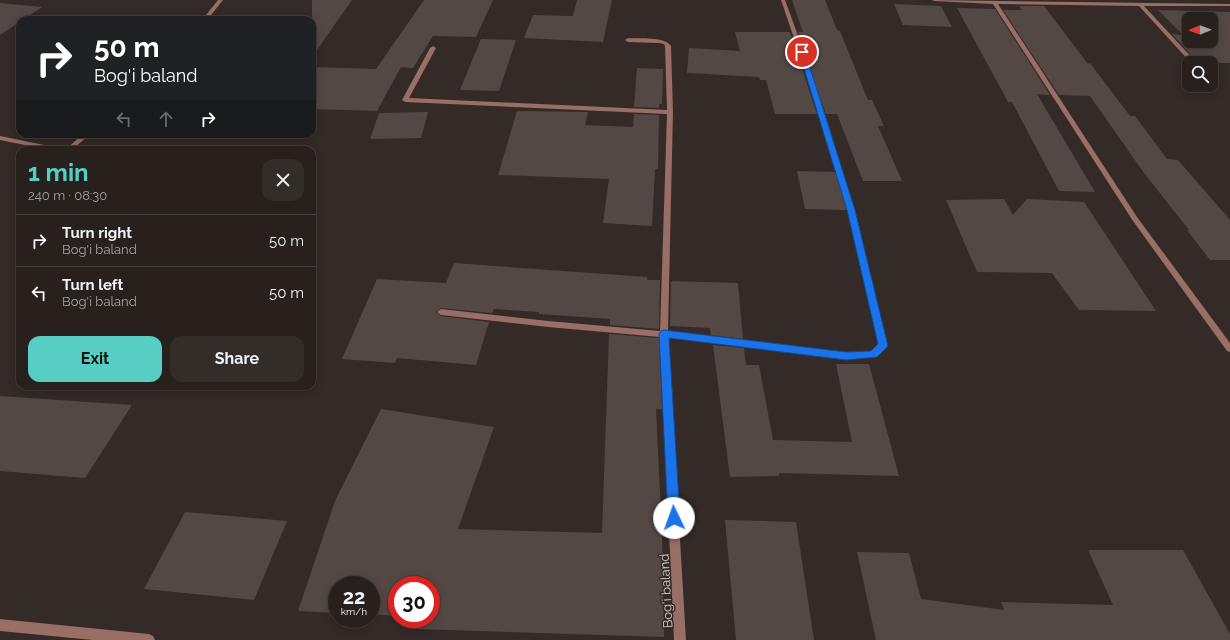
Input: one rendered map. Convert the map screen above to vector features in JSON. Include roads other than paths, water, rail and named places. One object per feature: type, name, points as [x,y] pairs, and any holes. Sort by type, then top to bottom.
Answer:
[{"type":"street","points":[[207,16],[221,0]]},
{"type":"street","points":[[441,312],[548,324],[664,334],[846,356],[874,354],[883,346],[851,210],[814,88],[783,0]]},
{"type":"street","points":[[934,0],[996,3],[1230,5]]},
{"type":"street","points":[[996,3],[1135,219],[1230,349]]},
{"type":"street","points":[[1140,4],[1188,56]]},
{"type":"street","name":"Bog'i baland","points":[[628,40],[660,41],[666,42],[668,46],[670,112],[664,334],[680,640]]},
{"type":"street","points":[[433,48],[405,100],[670,112]]},
{"type":"street","points":[[0,138],[39,146]]},
{"type":"street","points":[[73,146],[83,138]]},
{"type":"street","points":[[0,625],[149,640]]}]
